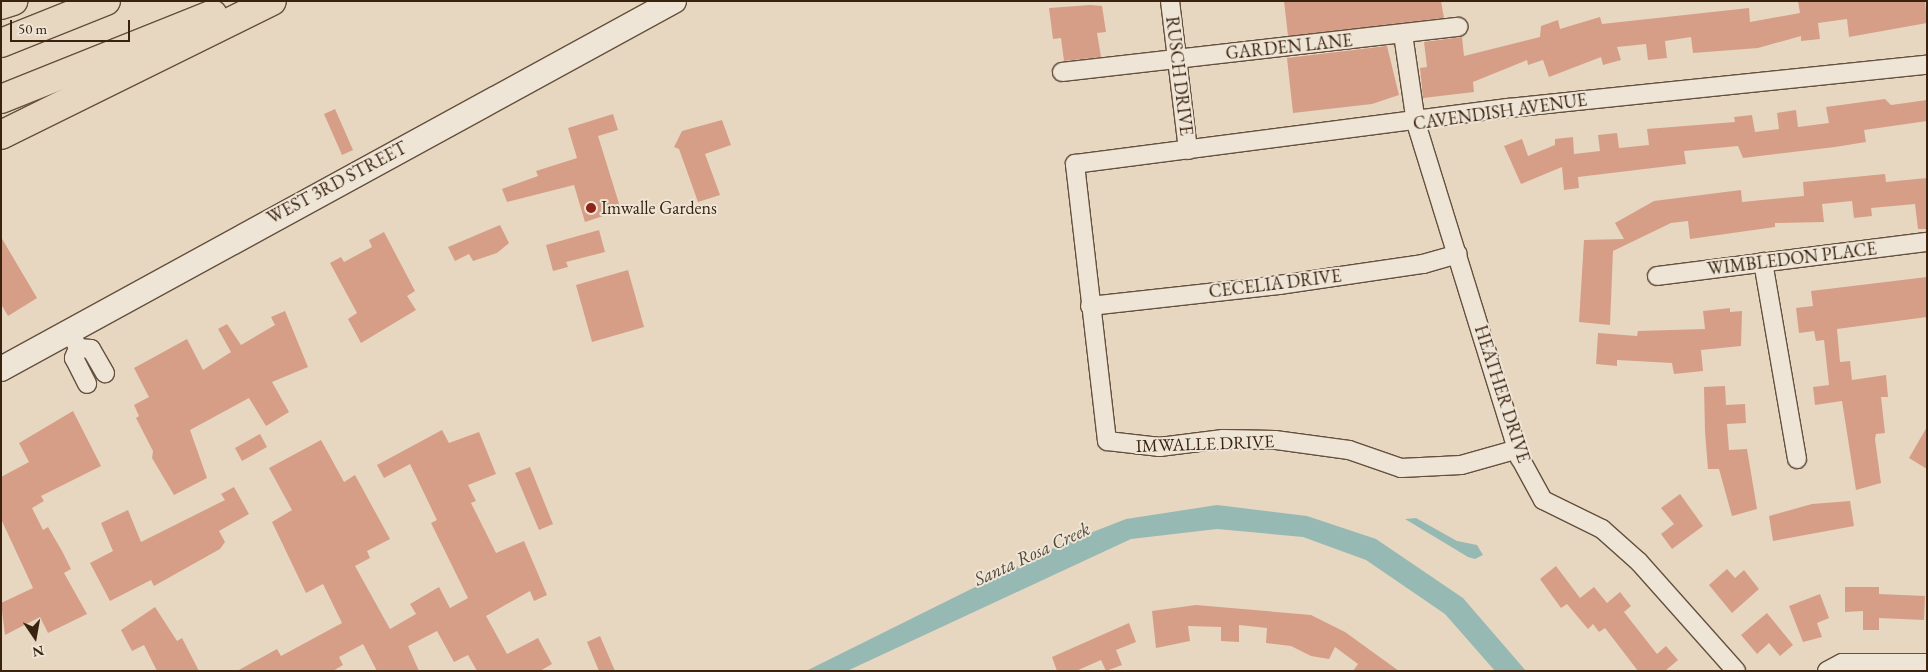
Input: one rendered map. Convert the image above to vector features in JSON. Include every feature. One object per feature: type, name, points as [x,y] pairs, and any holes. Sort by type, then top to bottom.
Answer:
[{"type":"highway","points":[[1,5],[13,1]]},
{"type":"highway","points":[[1,44],[106,1]]},
{"type":"highway","points":[[1,100],[244,1]]},
{"type":"highway","points":[[1,135],[272,1]]},
{"type":"main road","name":"WEST 3RD STREET","points":[[1,368],[74,340],[674,1]]},
{"type":"street","name":"RUSCH DRIVE","points":[[1170,1],[1174,60],[1188,150]]},
{"type":"street","name":"GARDEN LANE","points":[[1062,72],[1458,27]]},
{"type":"street","points":[[1403,34],[1416,123]]},
{"type":"street","name":"CAVENDISH AVENUE","points":[[1075,164],[1416,123],[1508,108],[1927,65]]},
{"type":"street","name":"HEATHER DRIVE","points":[[1416,123],[1518,449],[1544,500],[1602,529],[1623,548],[1736,671]]},
{"type":"street","name":"IMWALLE DRIVE","points":[[1075,164],[1107,441],[1160,447],[1224,439],[1275,440],[1350,450],[1401,468],[1461,465],[1518,449]]},
{"type":"street","name":"WIMBLEDON PLACE","points":[[1657,276],[1927,242]]},
{"type":"street","name":"CECELIA DRIVE","points":[[1090,306],[1279,285],[1423,264],[1458,254]]},
{"type":"street","points":[[1763,262],[1797,459]]},
{"type":"street","points":[[87,384],[74,358],[74,340],[91,349],[105,373]]},
{"type":"street","points":[[1827,671],[1842,663],[1927,663]]},
{"type":"water","points":[[1217,505],[1307,516],[1376,539],[1463,598],[1526,671],[1495,671],[1445,614],[1366,560],[1303,537],[1217,529],[1131,539],[847,671],[806,671],[1062,544],[1126,519]]},
{"type":"water","points":[[1416,518],[1457,541],[1477,545],[1483,555],[1475,559],[1468,557],[1405,519]]},
{"type":"building","points":[[1284,1],[1441,1],[1444,18],[1288,36]]},
{"type":"building","points":[[1798,1],[1925,1],[1927,23],[1849,37],[1847,19],[1818,23],[1820,39],[1801,41],[1801,36],[1758,48],[1693,53],[1691,37],[1665,41],[1667,58],[1648,60],[1646,44],[1617,47],[1621,60],[1603,65],[1601,57],[1549,77],[1543,60],[1528,65],[1527,60],[1473,82],[1474,92],[1423,98],[1420,68],[1427,67],[1424,42],[1462,37],[1464,56],[1540,37],[1541,26],[1558,20],[1560,29],[1600,17],[1602,24],[1749,8],[1750,22],[1800,13]]},
{"type":"building","points":[[1102,6],[1106,32],[1097,33],[1101,57],[1064,61],[1061,38],[1053,39],[1049,8]]},
{"type":"building","points":[[1387,46],[1399,95],[1372,104],[1293,113],[1287,58]]},
{"type":"building","points":[[1885,99],[1891,105],[1927,100],[1927,121],[1864,130],[1866,142],[1835,147],[1743,158],[1738,146],[1684,151],[1686,164],[1578,177],[1579,188],[1564,190],[1562,167],[1521,184],[1504,146],[1522,139],[1528,156],[1555,145],[1555,139],[1573,137],[1574,154],[1600,151],[1598,135],[1617,133],[1619,148],[1649,145],[1647,129],[1735,122],[1734,117],[1752,115],[1755,132],[1779,129],[1777,113],[1796,110],[1798,127],[1829,123],[1826,107]]},
{"type":"building","points":[[335,109],[353,150],[342,155],[324,114]]},
{"type":"building","points":[[613,114],[618,130],[598,136],[621,210],[585,222],[574,185],[507,202],[502,189],[538,176],[536,171],[577,158],[568,128]]},
{"type":"building","points":[[722,120],[731,145],[705,154],[720,195],[698,202],[679,149],[674,147],[682,131]]},
{"type":"building","points":[[1885,174],[1886,182],[1927,178],[1927,229],[1918,229],[1915,204],[1871,208],[1872,216],[1854,218],[1852,201],[1822,204],[1824,222],[1775,223],[1775,227],[1690,239],[1688,221],[1671,223],[1613,251],[1610,325],[1579,322],[1584,240],[1624,239],[1615,223],[1654,201],[1741,190],[1742,202],[1804,196],[1803,182]]},
{"type":"building","points":[[500,225],[509,243],[497,253],[473,261],[469,254],[455,261],[448,247]]},
{"type":"building","points":[[599,230],[605,252],[566,262],[568,267],[553,271],[546,245]]},
{"type":"building","points":[[384,232],[415,291],[407,296],[416,310],[361,343],[348,319],[357,313],[330,263],[341,257],[344,262],[372,247],[369,240]]},
{"type":"building","points":[[1,237],[37,298],[8,316],[1,304]]},
{"type":"building","points":[[628,270],[644,327],[592,342],[576,285]]},
{"type":"building","points":[[1927,277],[1927,317],[1837,329],[1840,362],[1850,361],[1852,380],[1886,375],[1888,397],[1881,397],[1885,433],[1876,434],[1875,439],[1881,483],[1856,490],[1842,401],[1815,405],[1813,387],[1829,385],[1824,340],[1816,341],[1814,331],[1799,333],[1796,308],[1813,306],[1811,291]]},
{"type":"building","points":[[1730,308],[1730,312],[1742,311],[1741,346],[1701,350],[1703,371],[1674,374],[1672,363],[1617,360],[1617,366],[1596,364],[1598,333],[1637,336],[1638,331],[1705,329],[1703,311]]},
{"type":"building","points":[[285,311],[308,367],[272,382],[289,412],[266,426],[249,398],[190,430],[207,478],[174,495],[152,458],[153,451],[136,418],[139,416],[134,405],[149,397],[134,368],[187,339],[203,370],[231,352],[218,329],[227,324],[241,345],[275,325],[271,317]]},
{"type":"building","points":[[1725,386],[1726,405],[1745,404],[1746,423],[1727,424],[1729,450],[1747,449],[1757,509],[1732,516],[1719,469],[1708,469],[1705,432],[1704,387]]},
{"type":"building","points":[[73,411],[101,466],[41,496],[44,501],[32,508],[43,530],[48,527],[62,551],[71,569],[64,573],[87,614],[48,633],[40,617],[5,635],[1,603],[33,588],[1,519],[1,477],[29,462],[19,443]]},
{"type":"building","points":[[1927,427],[1927,469],[1909,458]]},
{"type":"building","points":[[442,430],[449,443],[479,432],[496,474],[468,485],[476,501],[471,503],[496,553],[524,541],[547,595],[534,601],[530,591],[486,616],[507,654],[538,638],[552,664],[540,671],[477,671],[468,655],[454,662],[437,631],[408,646],[419,671],[377,671],[363,644],[339,657],[343,665],[333,671],[237,671],[277,649],[281,656],[342,623],[323,584],[306,593],[272,522],[292,510],[269,468],[321,440],[344,482],[355,475],[390,539],[367,551],[370,558],[355,566],[390,629],[416,614],[410,604],[439,587],[450,608],[468,598],[431,523],[437,520],[410,464],[384,478],[377,465]]},
{"type":"building","points":[[260,434],[267,447],[242,461],[235,448]]},
{"type":"building","points":[[530,467],[553,524],[539,530],[515,473]]},
{"type":"building","points":[[234,487],[249,514],[219,531],[225,542],[220,549],[154,586],[151,580],[110,601],[90,563],[113,551],[101,523],[128,510],[141,542],[225,500],[221,494]]},
{"type":"building","points":[[1680,494],[1703,526],[1672,549],[1661,534],[1674,524],[1661,508]]},
{"type":"building","points":[[1850,501],[1854,526],[1773,541],[1769,516],[1812,504]]},
{"type":"building","points":[[1556,566],[1580,598],[1594,587],[1607,603],[1620,592],[1631,606],[1624,612],[1657,654],[1666,646],[1678,660],[1665,671],[1638,671],[1605,628],[1599,632],[1593,624],[1588,629],[1567,604],[1561,608],[1540,579]]},
{"type":"building","points":[[1727,569],[1735,578],[1744,570],[1759,589],[1732,613],[1709,585]]},
{"type":"building","points":[[1845,587],[1879,587],[1879,594],[1925,596],[1924,620],[1879,618],[1879,630],[1863,630],[1863,611],[1845,612]]},
{"type":"building","points":[[1820,594],[1829,618],[1817,623],[1822,637],[1803,642],[1789,606]]},
{"type":"building","points":[[1196,605],[1311,615],[1345,632],[1399,671],[1353,671],[1358,664],[1335,647],[1329,659],[1311,656],[1291,646],[1266,643],[1267,628],[1239,625],[1239,642],[1221,641],[1221,627],[1188,626],[1190,641],[1156,648],[1152,611]]},
{"type":"building","points":[[155,607],[177,641],[182,638],[199,671],[157,671],[144,645],[132,651],[121,630]]},
{"type":"building","points":[[1767,613],[1793,645],[1780,656],[1769,643],[1757,654],[1741,635]]},
{"type":"building","points":[[1129,623],[1136,642],[1116,650],[1122,665],[1106,671],[1101,660],[1076,671],[1057,671],[1052,657]]},
{"type":"building","points":[[600,636],[615,671],[599,671],[587,642]]},
{"type":"place","name":"Imwalle Gardens","points":[[591,208]]},
{"type":"water label","name":"Santa Rosa Creek","points":[[1032,554]]}]
